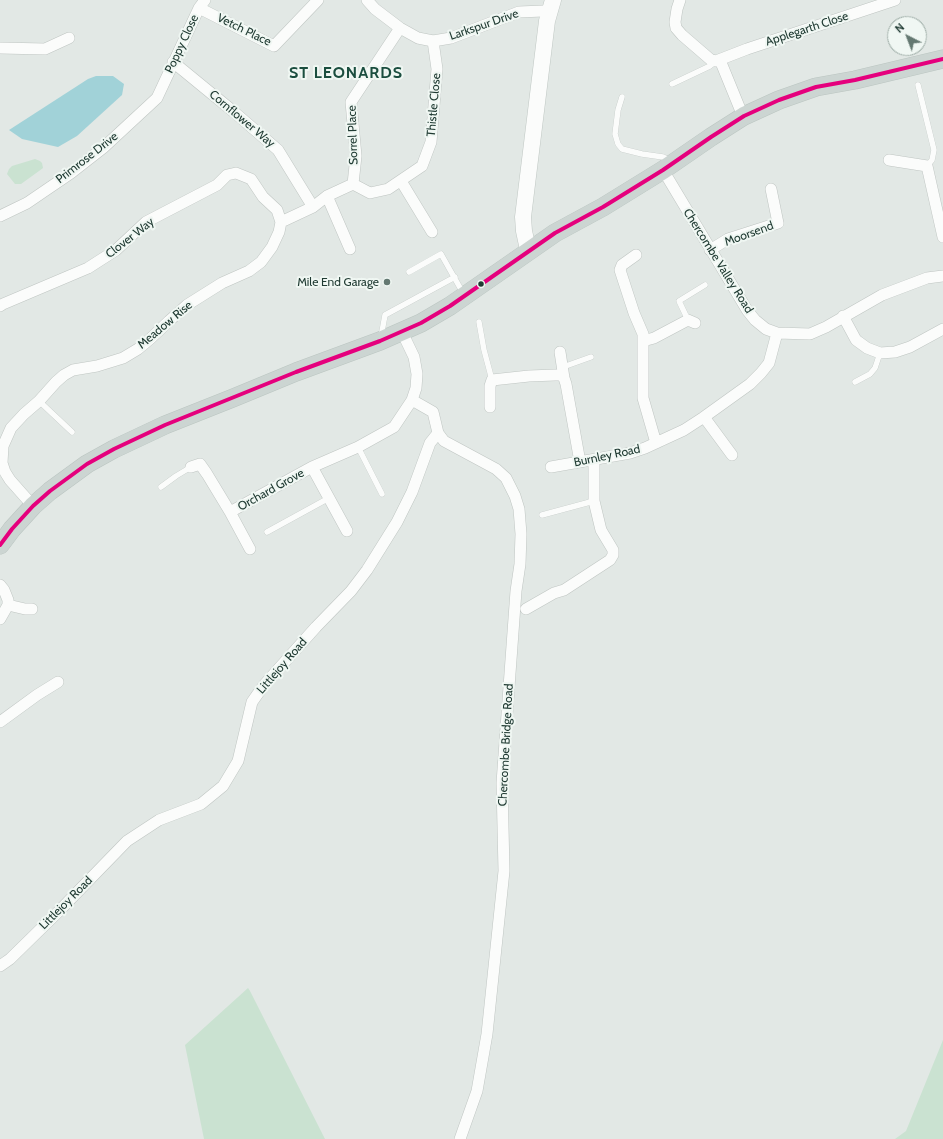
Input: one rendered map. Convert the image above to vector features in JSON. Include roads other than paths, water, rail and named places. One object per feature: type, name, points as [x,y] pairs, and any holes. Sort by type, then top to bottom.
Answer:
[{"type":"main road","points":[[0,545],[33,506],[87,464],[165,425],[296,372],[380,341],[421,323],[464,296],[530,250],[667,167],[744,116],[779,100],[816,87],[855,80],[943,59]]},
{"type":"street","name":"Vetch Place","points":[[202,4],[274,46],[318,0]]},
{"type":"street","name":"Larkspur Drive","points":[[367,0],[375,9],[400,28],[418,38],[433,41],[451,38],[519,12],[548,5]]},
{"type":"street","points":[[680,0],[676,28],[711,60],[718,61],[744,116]]},
{"type":"street","name":"Applegarth Close","points":[[718,61],[895,0]]},
{"type":"street","name":"Poppy Close","points":[[161,90],[173,62],[202,4]]},
{"type":"street","points":[[530,250],[527,245],[524,231],[523,217],[548,21],[548,5]]},
{"type":"street","name":"Sorrel Place","points":[[353,184],[356,156],[351,102],[400,28]]},
{"type":"street","points":[[0,48],[45,50],[69,38]]},
{"type":"street","name":"Thistle Close","points":[[353,184],[370,193],[388,189],[422,166],[431,142],[437,69],[433,41]]},
{"type":"street","name":"Cornflower Way","points":[[173,62],[278,150],[313,207]]},
{"type":"street","name":"Primrose Drive","points":[[1,213],[27,203],[71,173],[103,148],[157,98],[161,90]]},
{"type":"street","points":[[889,160],[927,166],[943,237]]},
{"type":"street","name":"Chercombe Valley Road","points":[[667,167],[710,250],[747,310],[755,320],[766,329],[777,333],[810,334],[826,327],[882,294],[927,278],[943,276]]},
{"type":"street","name":"Clover Way","points":[[0,306],[88,268],[116,250],[146,222],[216,185],[227,175],[236,172],[251,178],[263,196],[277,210],[281,222]]},
{"type":"street","points":[[401,181],[432,232]]},
{"type":"street","points":[[281,222],[313,207],[327,196],[353,184]]},
{"type":"street","name":"Moorsend","points":[[710,250],[728,239],[778,223],[771,188]]},
{"type":"street","points":[[327,196],[350,249]]},
{"type":"street","name":"Meadow Rise","points":[[33,506],[10,480],[2,463],[3,446],[11,428],[64,375],[73,370],[97,366],[123,358],[138,349],[187,305],[222,283],[249,271],[261,262],[272,248],[279,232],[281,222]]},
{"type":"street","points":[[636,255],[622,265],[620,270],[634,313],[643,334],[643,398],[656,443]]},
{"type":"street","points":[[843,316],[856,340],[867,348],[880,353],[895,352],[943,329]]},
{"type":"street","points":[[643,341],[692,322]]},
{"type":"street","name":"Orchard Grove","points":[[230,512],[312,467],[358,448],[394,427],[412,400],[416,388],[417,374],[414,357],[402,332]]},
{"type":"street","name":"Burnley Road","points":[[551,467],[630,453],[645,448],[684,430],[750,384],[761,373],[768,362],[777,333]]},
{"type":"street","points":[[560,352],[580,462]]},
{"type":"street","points":[[490,407],[490,386],[492,380],[561,375],[564,373]]},
{"type":"street","points":[[412,400],[433,412],[438,432]]},
{"type":"street","points":[[704,417],[732,455]]},
{"type":"street","name":"Littlejoy Road","points":[[0,966],[10,959],[126,841],[159,820],[201,804],[223,786],[238,761],[252,702],[264,685],[316,627],[351,591],[367,570],[397,522],[412,492],[430,443],[438,432]]},
{"type":"street","name":"Chercombe Bridge Road","points":[[438,432],[444,441],[496,469],[506,478],[515,496],[519,509],[521,534],[520,564],[516,592],[502,783],[504,871],[486,1034],[477,1091],[460,1139]]},
{"type":"street","points":[[526,608],[554,592],[564,590],[610,560],[613,555],[613,550],[601,530],[594,501],[594,460]]},
{"type":"street","name":"Orchard Grove","points":[[191,467],[200,464],[230,512],[250,549]]},
{"type":"street","name":"Orchard Grove","points":[[312,467],[347,531]]},
{"type":"street","points":[[0,585],[8,600],[8,605],[0,619]]},
{"type":"street","points":[[8,605],[32,609]]},
{"type":"street","points":[[0,722],[37,695],[58,682]]},
{"type":"lane","points":[[672,84],[718,61]]},
{"type":"lane","points":[[918,85],[934,150],[932,160],[927,166]]},
{"type":"lane","points":[[622,97],[618,110],[615,134],[618,144],[622,149],[663,157],[667,159],[667,167]]},
{"type":"lane","points":[[409,272],[441,254],[455,277],[464,296]]},
{"type":"lane","points":[[380,341],[385,315],[455,277]]},
{"type":"lane","points":[[692,322],[679,301],[705,285]]},
{"type":"lane","points":[[479,322],[484,350],[492,380]]},
{"type":"lane","points":[[855,382],[870,374],[875,368],[880,353]]},
{"type":"lane","points":[[564,373],[591,357]]},
{"type":"lane","points":[[39,401],[72,432]]},
{"type":"lane","points":[[358,448],[382,494]]},
{"type":"lane","points":[[161,487],[191,467]]},
{"type":"lane","points":[[267,532],[329,498]]},
{"type":"lane","points":[[542,515],[594,501]]},
{"type":"water","points":[[96,76],[113,76],[124,84],[122,95],[77,136],[58,147],[22,139],[9,130],[88,79]]},
{"type":"place","name":"Mile End Garage","points":[[387,282]]},
{"type":"district","name":"ST LEONARDS","points":[[346,73]]}]
